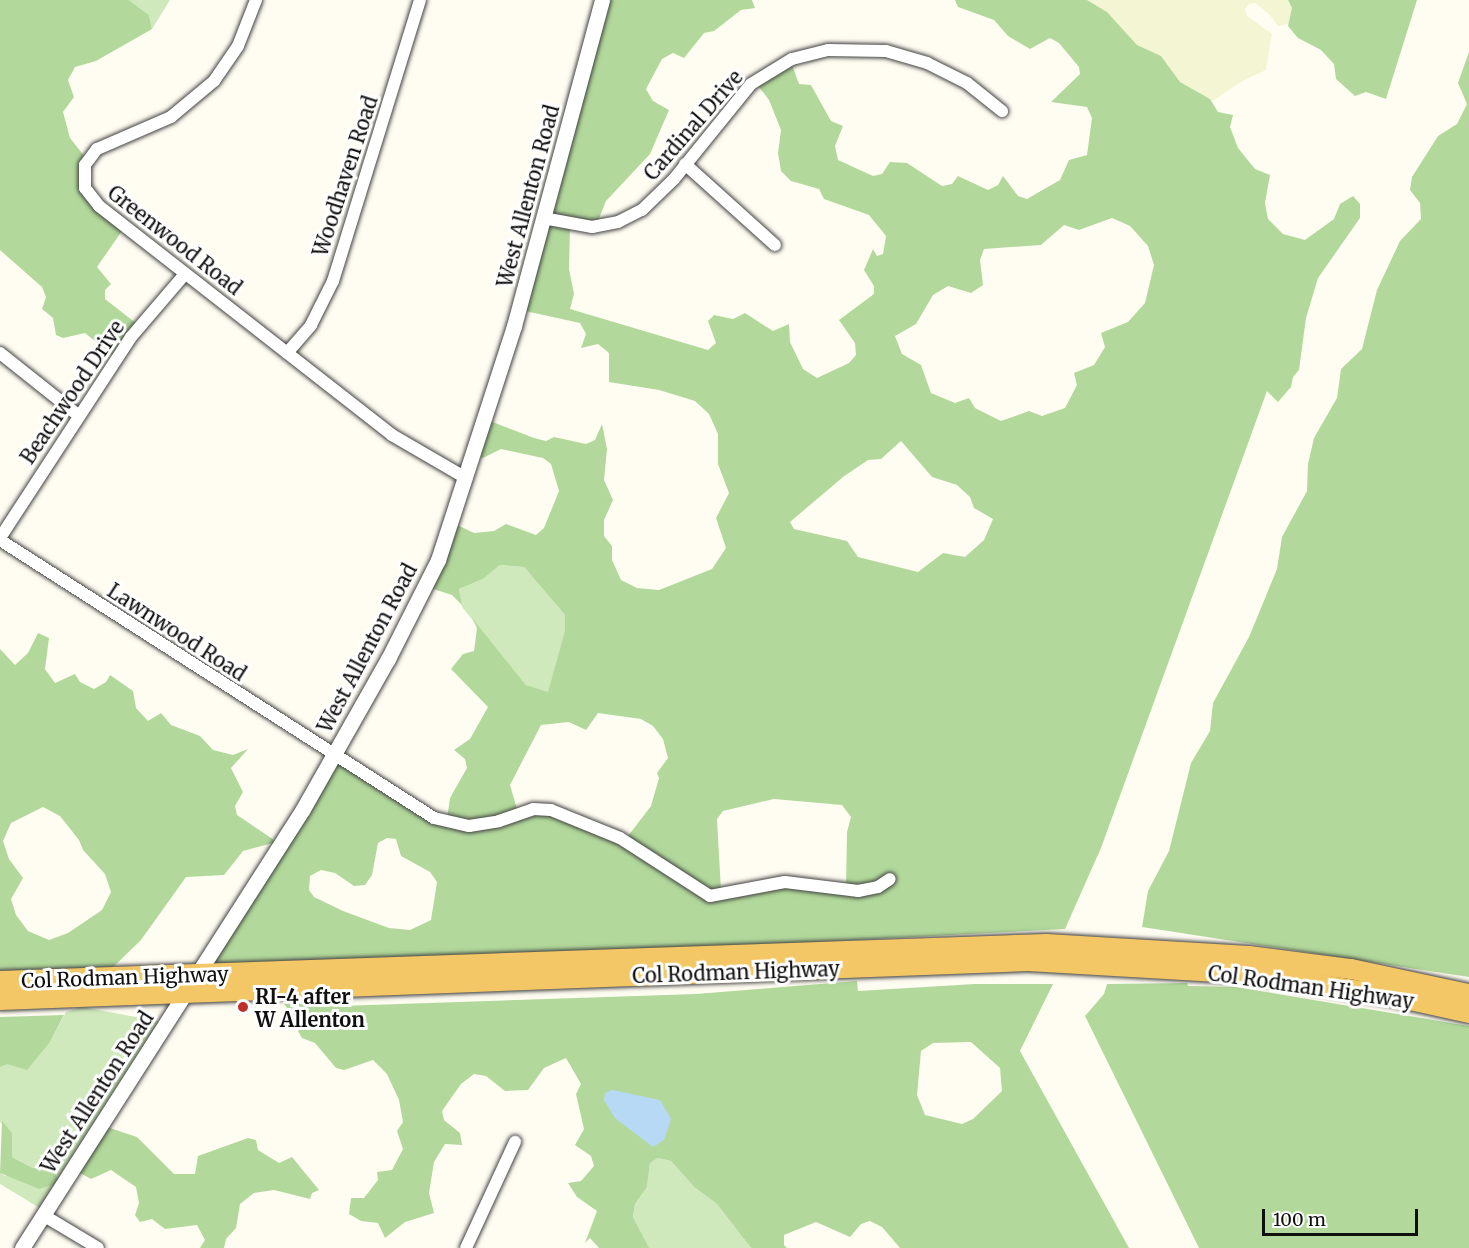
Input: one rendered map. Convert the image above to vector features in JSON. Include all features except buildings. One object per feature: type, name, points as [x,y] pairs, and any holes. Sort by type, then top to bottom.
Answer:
[{"type":"highway","name":"Col Rodman Highway","points":[[0,981],[1046,944],[1249,956],[1350,969],[1469,994]]},
{"type":"highway","name":"Col Rodman Highway","points":[[0,1000],[184,995],[1029,961],[1253,974],[1392,996],[1469,1013]]},
{"type":"street","name":"Greenwood Road","points":[[256,0],[227,65],[200,95],[171,117],[105,144],[85,165],[85,188],[90,197],[185,274],[392,435],[466,478]]},
{"type":"street","name":"Woodhaven Road","points":[[287,353],[311,325],[333,281],[420,0]]},
{"type":"street","name":"West Allenton Road","points":[[22,1248],[334,756],[438,560],[466,478],[543,218],[602,0]]},
{"type":"street","name":"Cardinal Drive","points":[[543,218],[592,227],[618,222],[653,201],[751,84],[792,60],[828,50],[886,51],[927,63],[967,83],[1002,111]]},
{"type":"street","points":[[685,164],[776,245]]},
{"type":"street","name":"Beachwood Drive","points":[[0,539],[78,415],[131,337],[185,274]]},
{"type":"street","points":[[0,353],[78,415]]},
{"type":"street","name":"Lawnwood Road","points":[[0,539],[421,812],[448,823],[488,824],[542,809],[593,825],[628,843],[710,897],[785,882],[858,891],[878,887],[890,879]]},
{"type":"street","points":[[466,1248],[515,1142]]},
{"type":"street","points":[[43,1215],[98,1248]]},
{"type":"green space","points":[[0,0],[129,0],[149,15],[152,29],[96,61],[75,67],[68,80],[74,97],[63,112],[70,138],[85,157],[85,183],[124,228],[97,267],[111,284],[105,290],[105,299],[137,324],[113,356],[85,333],[63,338],[56,335],[53,318],[42,309],[46,297],[42,287],[0,250]]},
{"type":"green space","points":[[129,0],[170,0],[152,29],[149,15]]},
{"type":"green space","points":[[604,0],[752,0],[755,8],[741,10],[714,31],[704,33],[684,58],[673,53],[662,59],[646,89],[653,101],[669,110],[650,154],[606,201],[596,226],[570,226],[569,269],[574,294],[570,309],[708,350],[716,343],[708,321],[714,315],[733,319],[745,313],[773,331],[789,324],[790,342],[803,369],[817,378],[849,363],[856,355],[855,343],[839,320],[874,294],[874,286],[864,270],[873,249],[877,256],[883,254],[886,236],[869,215],[824,199],[819,189],[791,181],[781,171],[778,153],[781,130],[769,100],[756,83],[791,62],[799,84],[811,85],[831,121],[843,126],[835,146],[838,160],[873,176],[882,174],[890,162],[907,163],[942,186],[952,184],[958,176],[988,190],[998,185],[1003,176],[1018,196],[1027,199],[1060,180],[1069,160],[1087,155],[1092,118],[1087,107],[1051,102],[1080,74],[1079,67],[1059,43],[1050,38],[1030,49],[1008,36],[994,20],[958,7],[955,0],[1087,0],[1107,12],[1137,45],[1161,56],[1180,82],[1210,99],[1218,112],[1233,115],[1230,127],[1238,148],[1255,169],[1270,175],[1265,203],[1268,219],[1283,234],[1305,240],[1334,219],[1340,204],[1353,196],[1360,204],[1360,218],[1318,278],[1306,318],[1299,370],[1293,377],[1291,387],[1278,402],[1267,391],[1101,848],[1065,929],[202,974],[329,756],[447,819],[450,798],[467,768],[465,759],[454,750],[470,739],[488,707],[451,669],[463,654],[474,651],[477,628],[472,618],[526,685],[548,692],[565,630],[565,615],[524,567],[500,565],[483,579],[459,589],[462,605],[452,595],[421,585],[451,522],[474,533],[494,531],[506,524],[536,535],[544,528],[559,491],[551,464],[543,458],[501,449],[483,458],[472,454],[485,419],[546,441],[554,437],[586,444],[595,440],[602,424],[607,449],[604,480],[613,500],[604,520],[604,536],[612,546],[612,560],[621,580],[637,588],[659,590],[712,569],[726,548],[716,518],[729,493],[718,464],[718,434],[709,414],[695,401],[659,390],[609,382],[609,353],[598,344],[581,348],[586,334],[580,323],[516,309]],"holes":[[[1112,218],[1130,226],[1148,246],[1154,265],[1145,303],[1128,322],[1101,333],[1105,347],[1094,365],[1074,373],[1077,385],[1065,408],[1042,416],[1029,411],[1001,421],[975,408],[969,398],[955,403],[931,393],[921,365],[902,354],[895,336],[916,324],[933,295],[948,286],[971,293],[983,285],[980,260],[984,249],[1041,245],[1064,225],[1079,230]],[[901,441],[932,477],[957,485],[970,497],[974,508],[993,519],[984,540],[965,557],[943,553],[918,572],[858,557],[847,541],[794,529],[790,522],[843,477],[868,460],[881,459]],[[598,713],[641,719],[653,726],[663,739],[668,758],[657,773],[659,778],[651,806],[625,840],[553,811],[517,809],[510,785],[541,725],[569,722],[586,730]],[[774,799],[842,805],[851,817],[847,832],[846,887],[799,880],[721,891],[717,819],[723,811]],[[387,838],[396,839],[401,856],[430,872],[437,882],[431,920],[410,930],[389,928],[343,911],[314,897],[309,890],[310,876],[321,870],[335,873],[354,886],[365,885],[372,875],[378,843]]]},
{"type":"green space","points":[[1087,0],[1288,0],[1292,8],[1290,23],[1278,26],[1269,14],[1255,3],[1249,4],[1245,9],[1247,16],[1272,34],[1266,70],[1242,81],[1213,101],[1180,82],[1161,57],[1137,45],[1107,12]]},
{"type":"green space","points":[[1288,0],[1417,0],[1386,99],[1366,92],[1355,96],[1336,79],[1334,64],[1321,50],[1298,38],[1288,26],[1292,8]]},
{"type":"green space","points":[[1469,52],[1469,977],[1142,927],[1148,891],[1169,851],[1191,763],[1210,731],[1213,703],[1249,637],[1277,569],[1282,537],[1307,491],[1308,464],[1314,438],[1337,398],[1341,369],[1362,349],[1377,290],[1400,241],[1421,219],[1420,203],[1410,190],[1412,177],[1438,136],[1457,124],[1467,104],[1458,83]]},
{"type":"green space","points":[[500,565],[524,567],[565,615],[565,630],[548,693],[526,685],[462,607],[459,589],[483,579]]},
{"type":"green space","points":[[38,633],[49,638],[45,669],[55,683],[75,674],[80,682],[94,689],[106,682],[110,675],[133,691],[136,708],[148,721],[161,713],[171,725],[200,736],[213,750],[233,755],[248,749],[231,768],[243,792],[235,806],[237,815],[277,842],[243,851],[224,875],[186,877],[141,940],[107,973],[0,982],[0,649],[15,665],[28,653]],"holes":[[[43,807],[60,816],[79,840],[83,850],[105,874],[111,892],[102,910],[68,933],[49,940],[28,931],[16,915],[11,899],[23,878],[9,859],[3,841],[11,823]]]},
{"type":"green space","points":[[857,981],[858,991],[975,984],[1053,984],[1020,1051],[1129,1248],[900,1248],[882,1227],[870,1221],[861,1224],[850,1237],[816,1222],[784,1235],[784,1245],[787,1248],[751,1248],[717,1204],[694,1187],[671,1161],[658,1158],[650,1163],[647,1187],[635,1204],[633,1217],[649,1248],[599,1248],[590,1238],[585,1243],[597,1211],[577,1197],[568,1183],[581,1181],[594,1166],[591,1156],[575,1145],[584,1129],[576,1094],[581,1084],[566,1058],[544,1068],[528,1090],[505,1091],[486,1076],[474,1074],[461,1084],[442,1111],[444,1120],[460,1133],[462,1145],[445,1144],[434,1162],[429,1193],[434,1213],[405,1222],[385,1238],[378,1223],[361,1221],[349,1214],[351,1198],[364,1198],[378,1180],[377,1172],[392,1170],[403,1149],[397,1131],[403,1122],[399,1100],[387,1074],[373,1060],[344,1070],[336,1068],[315,1043],[302,1038],[298,1031],[301,1026],[284,1004],[309,1003],[310,1007],[696,994]],"holes":[[[971,1042],[1000,1068],[1002,1091],[973,1119],[962,1124],[925,1115],[917,1095],[921,1051],[933,1043]]]},
{"type":"green space","points":[[1187,983],[1188,986],[1236,987],[1469,1026],[1469,1248],[1199,1248],[1085,1016],[1104,994],[1107,984]]},
{"type":"green space","points":[[82,1007],[163,1022],[43,1210],[0,1184],[0,1173],[5,1176],[51,1164],[33,1168],[12,1157],[12,1133],[0,1122],[0,1067],[50,1042],[66,1012]]},
{"type":"green space","points":[[64,1015],[50,1042],[27,1070],[7,1064],[0,1067],[0,1017]]},
{"type":"green space","points":[[2,1121],[12,1133],[12,1157],[33,1168],[52,1164],[59,1183],[39,1189],[0,1173]]},
{"type":"green space","points":[[98,1124],[137,1137],[174,1174],[195,1174],[198,1156],[248,1138],[256,1140],[258,1150],[279,1163],[292,1157],[319,1190],[312,1193],[310,1199],[274,1190],[254,1193],[240,1204],[236,1228],[226,1239],[224,1248],[200,1248],[205,1240],[197,1225],[165,1229],[152,1219],[140,1222],[135,1215],[139,1203],[136,1187],[111,1170],[91,1179],[73,1169]]},
{"type":"green space","points":[[658,1158],[671,1161],[694,1187],[717,1204],[751,1248],[648,1248],[633,1217],[635,1204],[647,1187],[650,1163]]},
{"type":"water","points":[[612,1090],[660,1100],[671,1119],[664,1140],[653,1147],[615,1118],[604,1100],[605,1093]]},
{"type":"place","name":"RI-4 after W Allenton","points":[[243,1007]]}]
